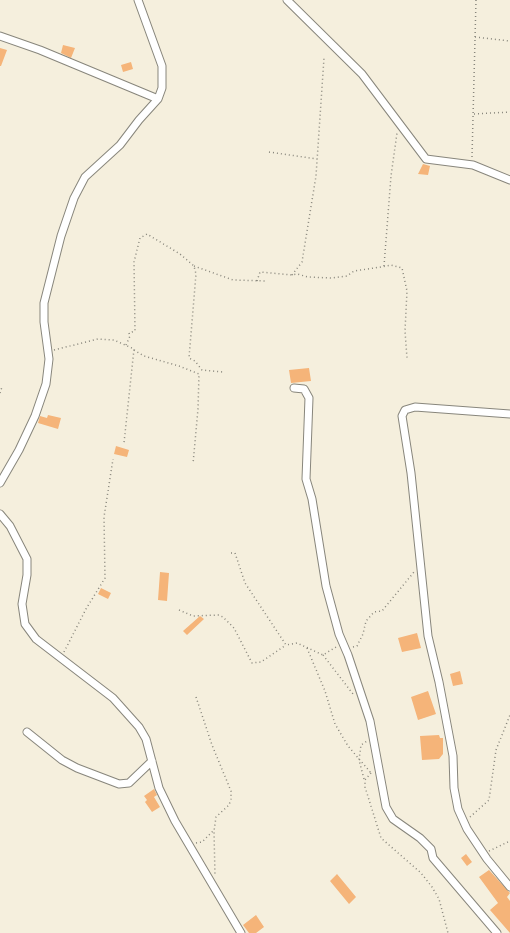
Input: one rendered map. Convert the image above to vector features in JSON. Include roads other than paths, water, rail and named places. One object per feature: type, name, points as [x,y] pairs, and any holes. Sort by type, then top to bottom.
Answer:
[{"type":"street","points":[[0,483],[19,450],[35,416],[46,384],[49,365],[49,352],[44,322],[44,303],[48,283],[74,198],[85,177],[120,145],[139,120],[158,99],[162,88],[162,66],[138,0]]},
{"type":"street","points":[[287,0],[362,74],[426,159],[471,165],[510,180]]},
{"type":"street","points":[[0,36],[40,50],[158,99]]},
{"type":"street","points":[[294,388],[304,389],[309,398],[306,479],[312,499],[326,586],[344,646],[370,721],[386,807],[391,817],[427,844],[431,849],[433,858],[497,933]]},
{"type":"street","points":[[510,414],[415,407],[408,408],[403,412],[402,421],[411,473],[428,636],[439,682],[453,756],[454,788],[458,809],[463,821],[484,854],[510,887]]},
{"type":"street","points":[[0,514],[10,526],[27,559],[28,576],[22,604],[25,624],[36,639],[112,698],[140,727],[146,739],[159,788],[187,841],[241,933]]},
{"type":"street","points":[[28,732],[62,760],[77,768],[119,784],[129,783],[152,761]]}]
